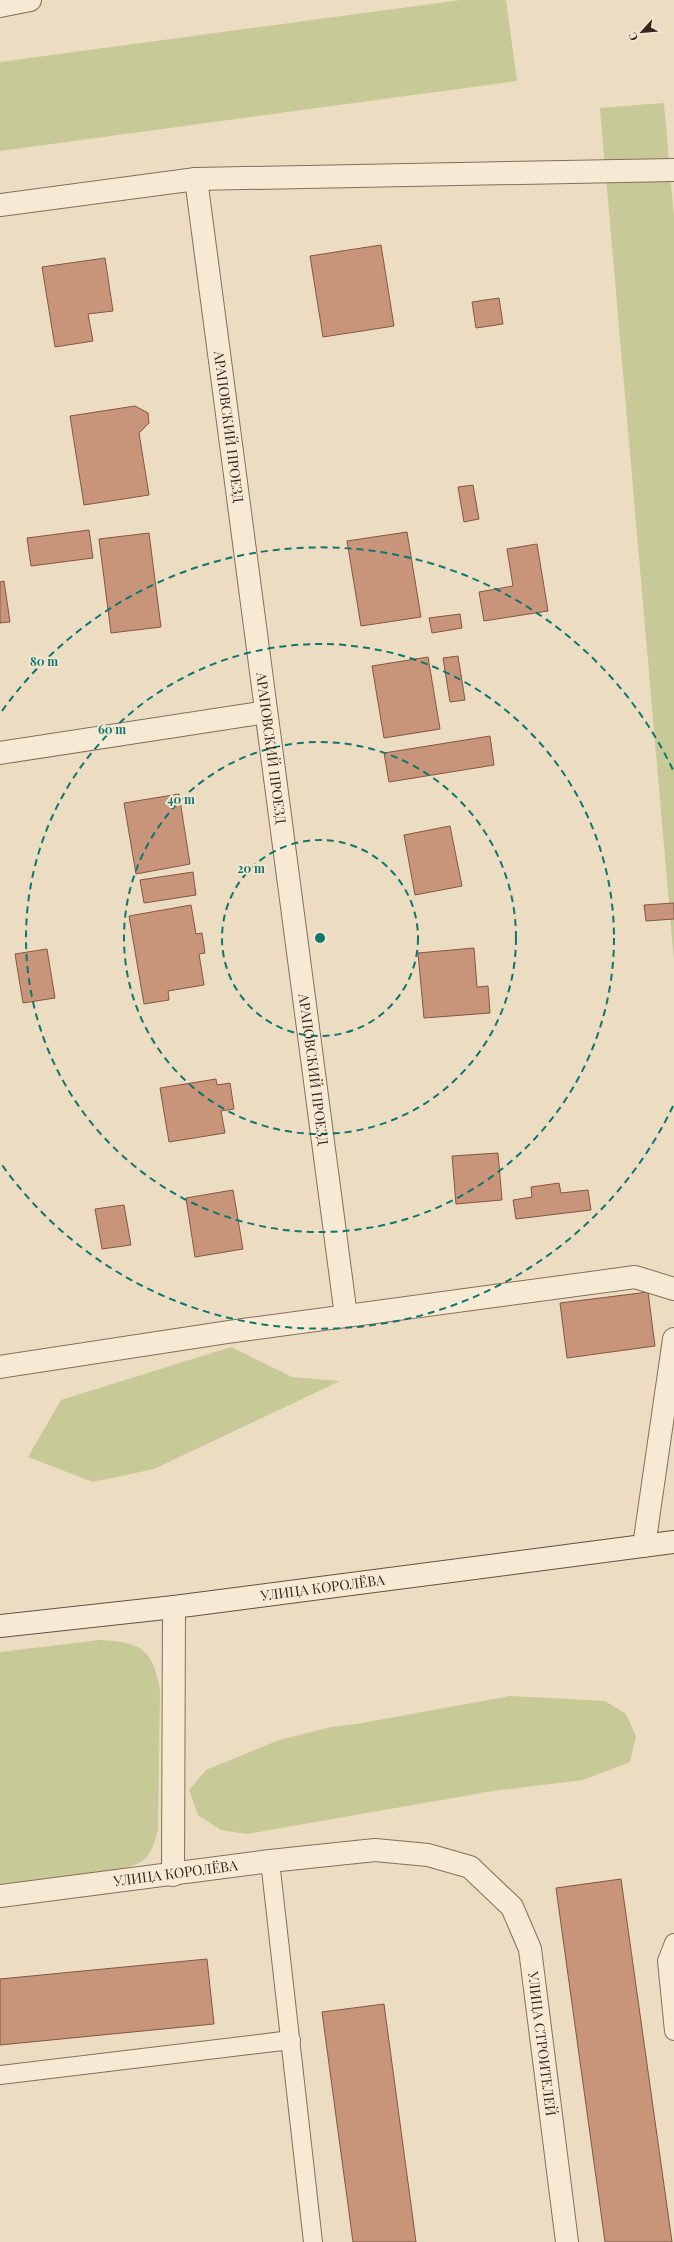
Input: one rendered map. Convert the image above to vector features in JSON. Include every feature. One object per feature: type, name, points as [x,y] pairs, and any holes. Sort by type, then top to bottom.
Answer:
[{"type":"street","points":[[0,6],[30,0]]},
{"type":"street","points":[[0,205],[196,179],[674,170]]},
{"type":"street","name":"АРАПОВСКИЙ ПРОЕЗД","points":[[196,179],[346,1316]]},
{"type":"street","points":[[0,752],[266,712]]},
{"type":"street","points":[[0,1368],[228,1332],[634,1277],[674,1289]]},
{"type":"street","points":[[644,1546],[674,1339]]},
{"type":"street","name":"УЛИЦА КОРОЛЁВА","points":[[0,1626],[174,1608],[674,1542]]},
{"type":"street","points":[[173,1875],[174,1608]]},
{"type":"street","name":"УЛИЦА КОРОЛЁВА","points":[[0,1896],[173,1875],[270,1861],[375,1850],[428,1855],[470,1867]]},
{"type":"street","name":"УЛИЦА СТРОИТЕЛЕЙ","points":[[470,1867],[512,1908],[530,1949],[567,2242]]},
{"type":"lane","points":[[270,1861],[313,2242]]},
{"type":"lane","points":[[674,1943],[667,1961],[674,2031]]},
{"type":"lane","points":[[0,2075],[291,2040]]},
{"type":"green space","points":[[461,0],[506,0],[517,81],[0,151],[0,62]]},
{"type":"green space","points":[[664,103],[674,217],[674,961],[600,108]]},
{"type":"green space","points":[[231,1347],[292,1377],[340,1381],[154,1469],[93,1482],[28,1457],[61,1400]]},
{"type":"green space","points":[[99,1640],[125,1643],[142,1650],[148,1656],[157,1676],[160,1690],[158,1830],[152,1848],[145,1859],[115,1871],[0,1884],[0,1652]]},
{"type":"green space","points":[[510,1696],[605,1701],[626,1714],[636,1736],[630,1762],[583,1780],[493,1791],[247,1834],[221,1830],[198,1815],[189,1790],[206,1770],[279,1740],[331,1727],[357,1724]]},
{"type":"building","points":[[381,245],[394,326],[323,337],[310,256]]},
{"type":"building","points":[[105,258],[113,311],[88,314],[93,341],[55,347],[42,267]]},
{"type":"building","points":[[499,298],[503,324],[476,328],[472,302]]},
{"type":"building","points":[[135,406],[148,413],[149,423],[139,433],[149,495],[84,505],[70,416]]},
{"type":"building","points":[[473,485],[479,519],[464,522],[458,487]]},
{"type":"building","points":[[89,530],[93,558],[31,566],[27,538]]},
{"type":"building","points":[[407,532],[421,617],[361,626],[347,541]]},
{"type":"building","points":[[149,533],[161,627],[111,633],[99,539]]},
{"type":"building","points":[[537,544],[548,611],[484,621],[479,592],[513,586],[507,549]]},
{"type":"building","points":[[4,581],[10,622],[0,623],[0,582]]},
{"type":"building","points":[[460,614],[462,628],[432,633],[429,618]]},
{"type":"building","points":[[458,656],[465,700],[450,702],[443,658]]},
{"type":"building","points":[[428,657],[440,729],[384,738],[372,666]]},
{"type":"building","points":[[490,736],[494,765],[389,782],[384,753]]},
{"type":"building","points":[[179,794],[190,864],[136,874],[124,803]]},
{"type":"building","points":[[450,826],[462,886],[415,895],[404,835]]},
{"type":"building","points":[[193,872],[196,895],[144,903],[140,880]]},
{"type":"building","points":[[674,903],[674,919],[646,921],[644,905]]},
{"type":"building","points":[[191,905],[196,934],[202,933],[205,953],[199,954],[204,985],[168,991],[169,1000],[144,1004],[129,916]]},
{"type":"building","points":[[474,948],[477,987],[488,986],[490,1013],[424,1018],[418,953]]},
{"type":"building","points":[[47,949],[55,998],[23,1003],[15,954]]},
{"type":"building","points":[[216,1079],[217,1085],[230,1083],[234,1109],[221,1111],[225,1133],[169,1142],[160,1088]]},
{"type":"building","points":[[498,1153],[502,1200],[456,1204],[452,1156]]},
{"type":"building","points":[[559,1183],[561,1193],[588,1190],[591,1210],[516,1219],[513,1200],[532,1197],[531,1187]]},
{"type":"building","points":[[233,1190],[243,1249],[195,1257],[186,1198]]},
{"type":"building","points":[[124,1205],[131,1245],[102,1249],[95,1209]]},
{"type":"building","points":[[648,1292],[655,1346],[567,1358],[560,1303]]},
{"type":"building","points":[[621,1879],[672,2242],[605,2242],[556,1888]]},
{"type":"building","points":[[207,1959],[214,2024],[0,2045],[0,1979]]},
{"type":"building","points":[[384,2004],[416,2242],[353,2242],[322,2012]]}]
